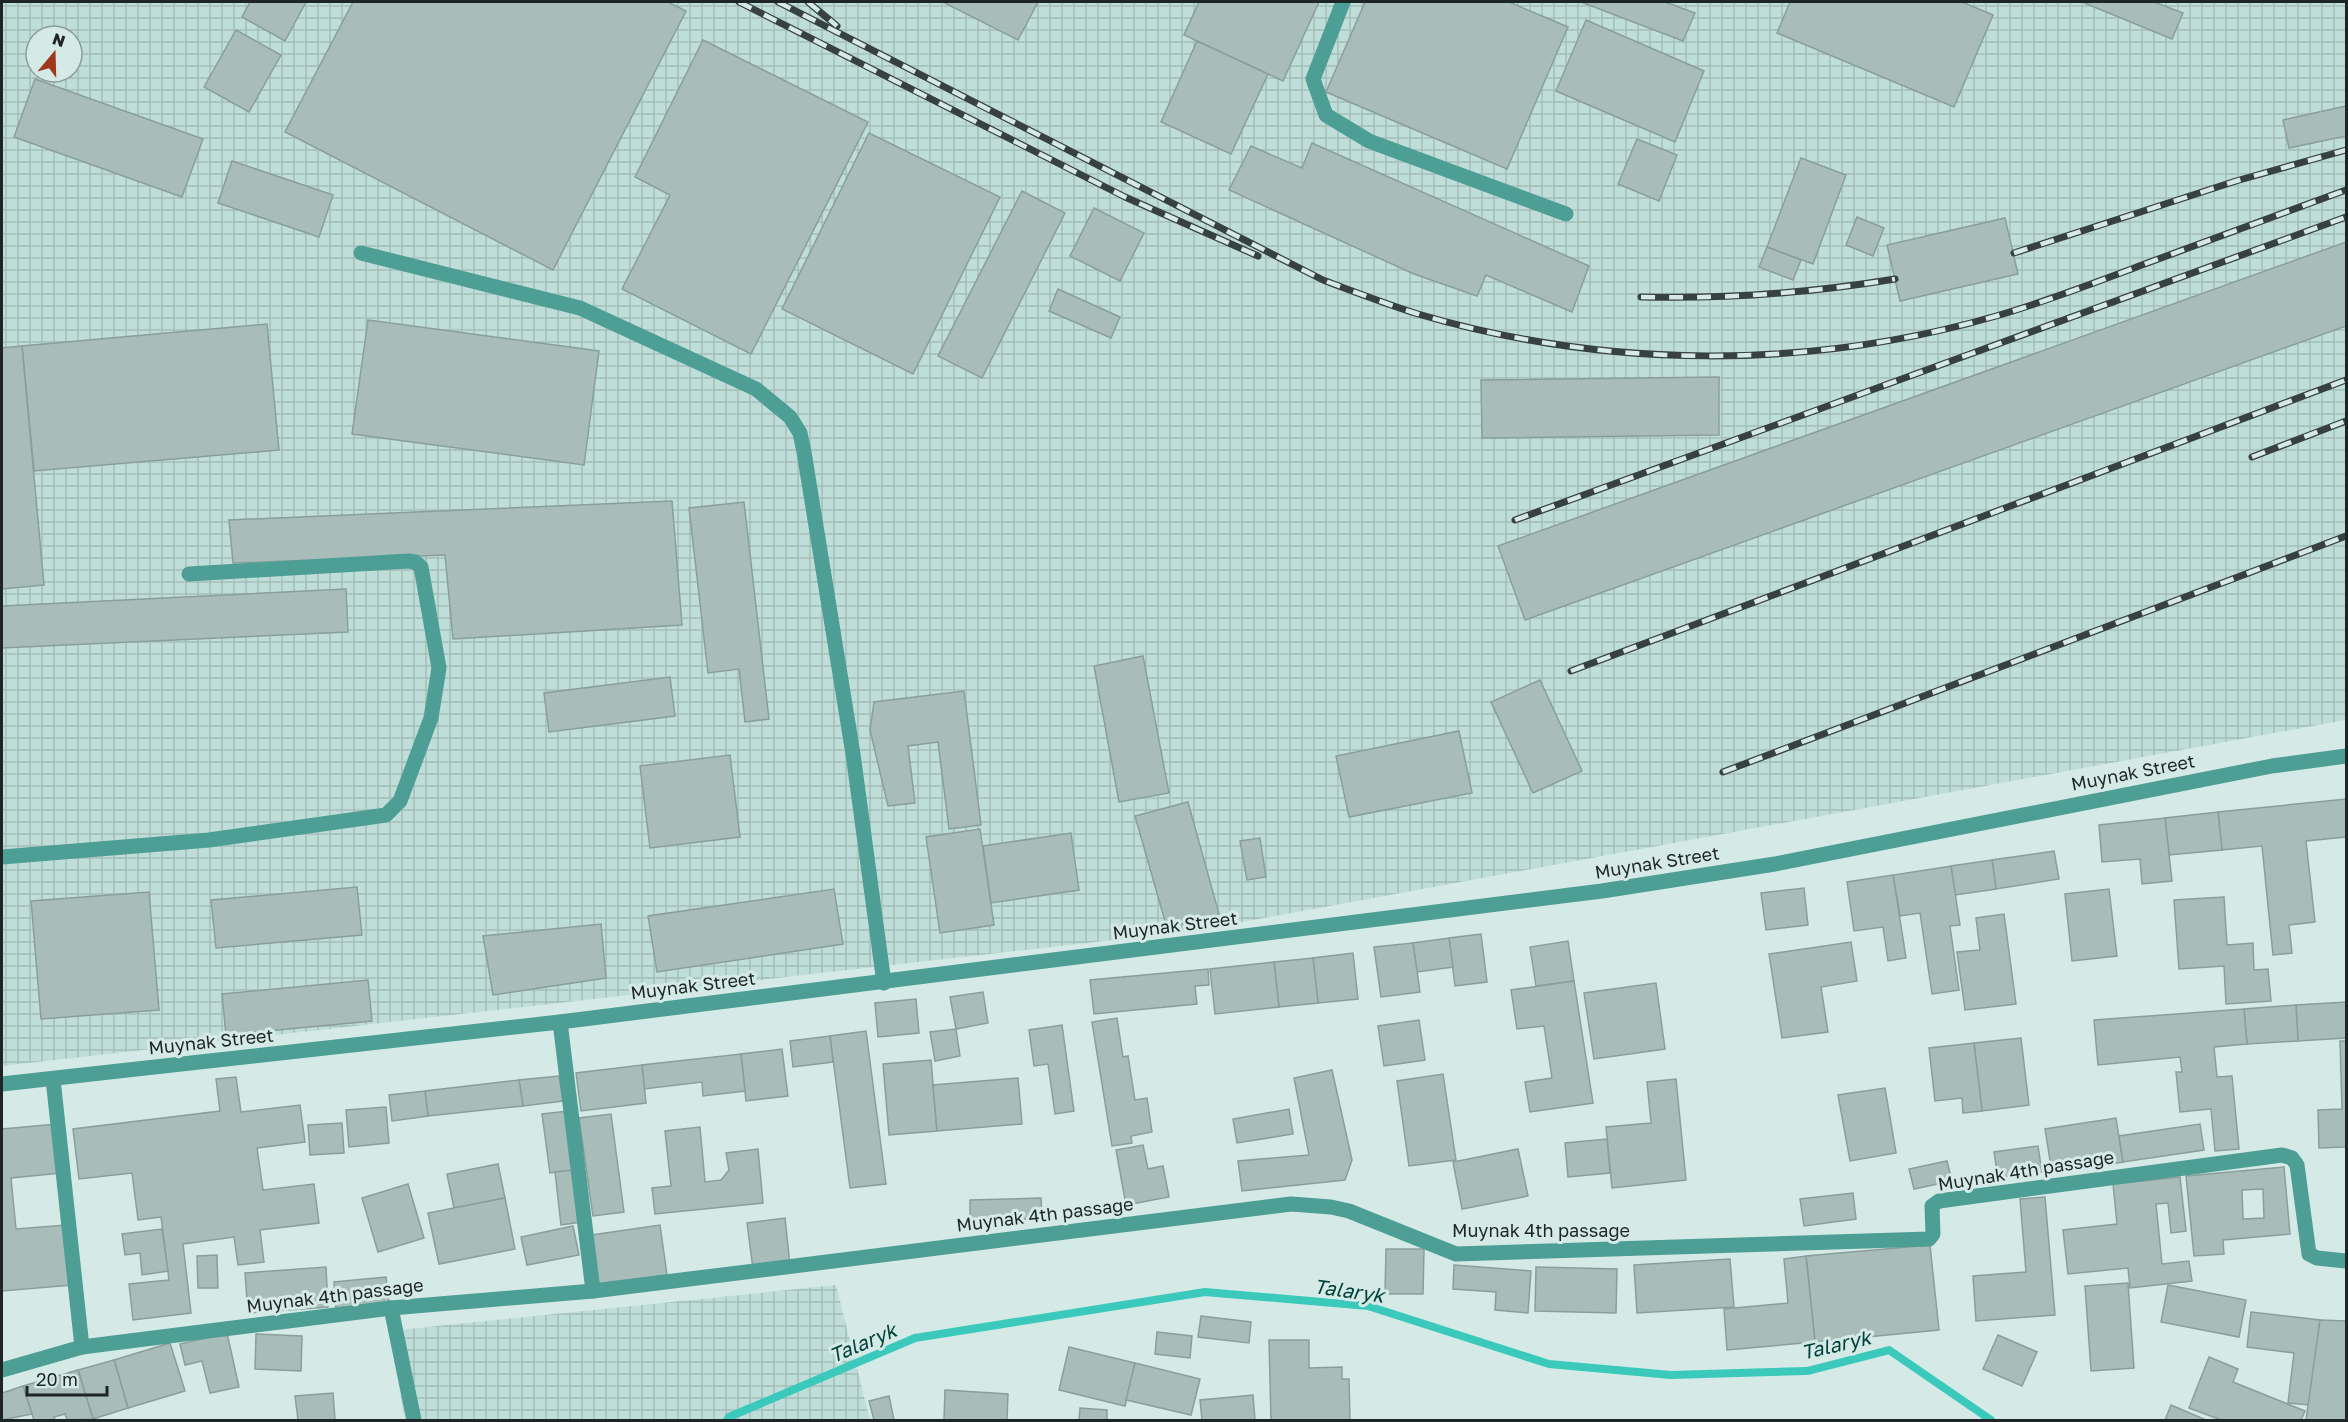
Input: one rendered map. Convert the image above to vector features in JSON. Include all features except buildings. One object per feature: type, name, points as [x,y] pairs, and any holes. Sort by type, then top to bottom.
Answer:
[{"type":"street","points":[[1343,2],[1313,79],[1326,115],[1369,141],[1566,214]]},
{"type":"street","points":[[361,253],[580,308],[756,389],[790,417],[800,433],[808,476],[853,754],[884,983]]},
{"type":"street","points":[[2,857],[209,840],[386,815],[400,801],[431,718],[438,668],[421,567],[415,562],[408,561],[189,574]]},
{"type":"street","name":"Muynak Street","points":[[2,1084],[560,1022],[884,983],[1689,878],[1787,862],[2272,766],[2346,756]]},
{"type":"street","points":[[560,1022],[593,1291]]},
{"type":"street","points":[[53,1079],[82,1347]]},
{"type":"street","name":"Muynak 4th passage","points":[[2,1370],[82,1347],[391,1308],[593,1291],[1291,1204],[1349,1211],[1456,1254],[1929,1239],[1933,1234],[1932,1206],[1939,1201],[2282,1155],[2292,1158],[2297,1165],[2309,1254],[2317,1258],[2346,1261]]},
{"type":"street","points":[[391,1308],[414,1420]]},
{"type":"shaded area","points":[[2,2],[2346,2],[2346,720],[1193,931],[2,1066]]},
{"type":"shaded area","points":[[836,1285],[870,1420],[405,1420],[389,1331]]},
{"type":"waterway","name":"Talaryk","points":[[727,1420],[729,1417],[915,1338],[1205,1292],[1368,1306],[1549,1364],[1671,1375],[1807,1371],[1889,1350],[1991,1420]]},
{"type":"railway","points":[[739,2],[1125,197],[1258,256]]},
{"type":"railway","points":[[778,2],[1323,280],[1418,314],[1489,332],[1561,345],[1634,353],[1707,356],[1780,354],[1853,346],[1925,334],[1996,316],[2051,298],[2346,190]]},
{"type":"railway","points":[[808,2],[837,26]]},
{"type":"railway","points":[[2014,253],[2236,181],[2346,150]]},
{"type":"railway","points":[[1515,520],[2346,217]]},
{"type":"railway","points":[[1641,297],[1768,294],[1895,279]]},
{"type":"railway","points":[[1571,671],[2346,380]]},
{"type":"railway","points":[[2252,457],[2346,421]]},
{"type":"railway","points":[[1723,772],[2346,536]]}]
